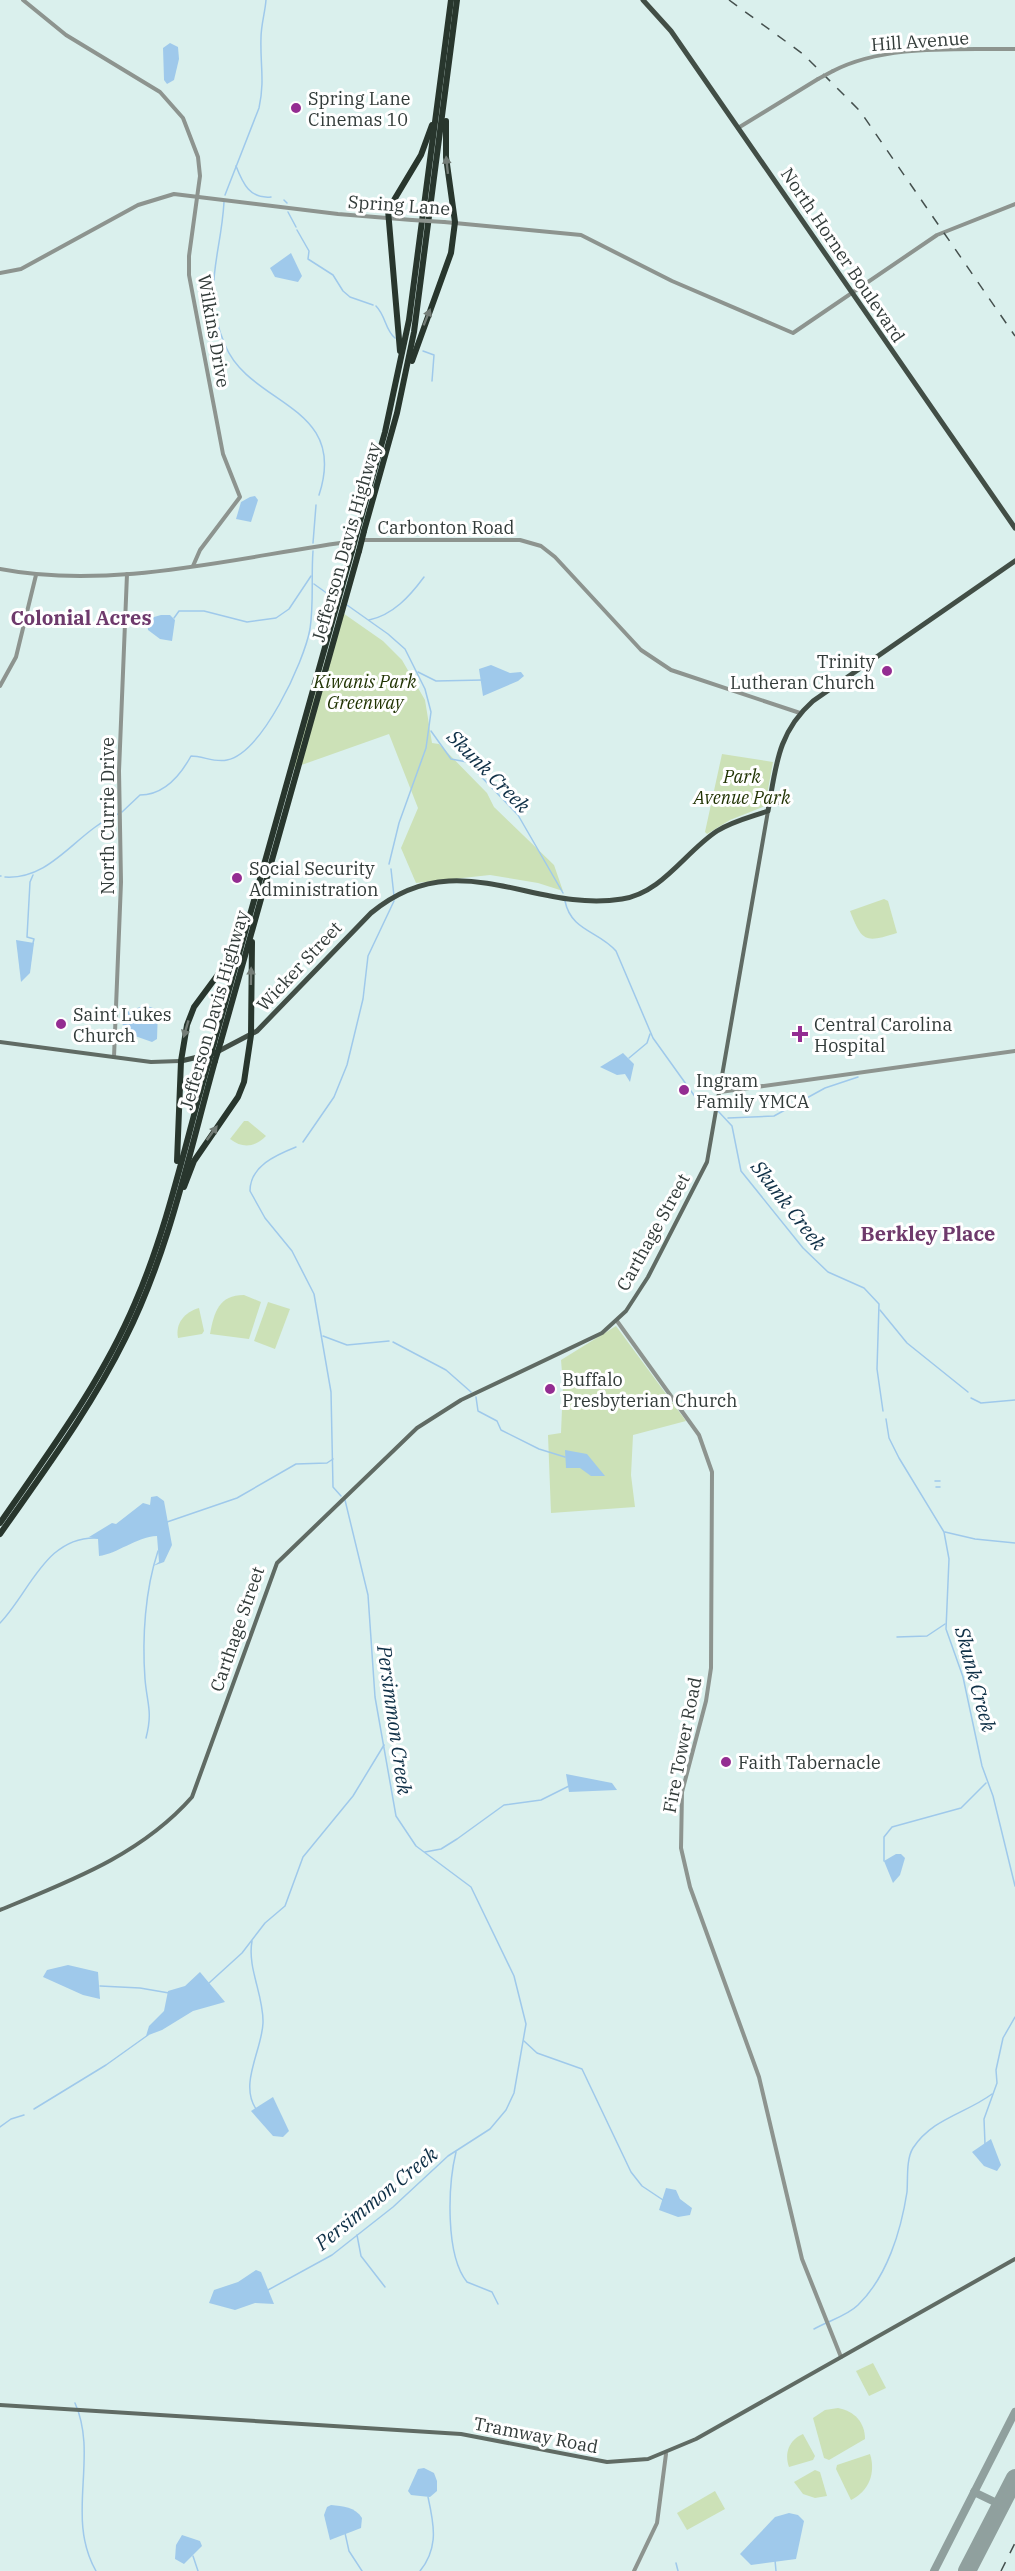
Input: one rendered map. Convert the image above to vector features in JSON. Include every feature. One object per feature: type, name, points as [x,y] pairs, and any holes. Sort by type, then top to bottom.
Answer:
[{"type":"highway","name":"Jefferson Davis Highway","points":[[0,1534],[82,1416],[111,1365],[144,1297],[170,1224],[356,551],[400,369],[413,297],[451,0]]},
{"type":"highway","name":"Jefferson Davis Highway","points":[[361,532],[397,413],[423,274],[454,22],[459,0]]},
{"type":"highway","points":[[397,413],[421,333],[448,267],[455,222],[446,157],[446,94]]},
{"type":"highway","points":[[400,369],[399,316],[387,218],[391,201],[421,155],[437,110]]},
{"type":"highway","name":"Jefferson Davis Highway","points":[[0,1523],[79,1408],[104,1367],[139,1292],[170,1196],[356,551]]},
{"type":"highway","points":[[170,1196],[180,1129],[181,1061],[187,1025],[194,1007],[231,957],[253,904]]},
{"type":"highway","points":[[170,1224],[194,1161],[234,1103],[244,1082],[251,1035],[251,954],[257,914]]},
{"type":"main road","name":"North Horner Boulevard","points":[[643,0],[671,31],[1015,528]]},
{"type":"main road","name":"Carthage Street","points":[[0,1910],[120,1856],[156,1831],[188,1802],[195,1793],[203,1772],[277,1563],[375,1466],[417,1428],[446,1407],[592,1339],[617,1321],[648,1277],[700,1181],[707,1162],[782,742],[800,713],[867,662],[1015,561]]},
{"type":"main road","points":[[771,797],[774,802],[783,803]]},
{"type":"main road","name":"Wicker Street","points":[[0,1042],[151,1062],[181,1061],[215,1053],[251,1035],[264,1025],[361,922],[392,898],[444,882],[480,880],[579,900],[623,899],[641,893],[666,876],[716,832],[731,823],[768,811]]},
{"type":"main road","name":"Tramway Road","points":[[0,2405],[461,2434],[608,2462],[640,2461],[666,2454],[1015,2259]]},
{"type":"street","name":"Wilkins Drive","points":[[23,0],[66,35],[152,87],[175,106],[187,125],[198,157],[199,196],[189,256],[192,298],[223,454],[240,497],[200,550],[193,566]]},
{"type":"street","name":"Hill Avenue","points":[[738,129],[833,71],[851,62],[882,53],[1015,49]]},
{"type":"street","name":"Spring Lane","points":[[0,273],[21,269],[138,205],[174,194],[387,218],[455,222],[581,235],[678,284],[794,333],[852,295]]},
{"type":"street","points":[[852,295],[937,235],[1015,204]]},
{"type":"street","name":"Carbonton Road","points":[[0,569],[36,575],[127,574],[359,540],[529,542],[541,546],[555,556],[641,650],[657,663],[671,670],[800,713]]},
{"type":"street","name":"North Currie Drive","points":[[114,1057],[121,882],[118,771],[127,574]]},
{"type":"street","points":[[0,686],[16,657],[36,575]]},
{"type":"street","points":[[720,1092],[1015,1051]]},
{"type":"street","name":"Fire Tower Road","points":[[617,1321],[699,1435],[711,1470],[711,1668],[706,1701],[681,1797],[681,1848],[690,1887],[759,2077],[802,2259],[841,2357]]},
{"type":"street","points":[[634,2571],[657,2523],[666,2454]]},
{"type":"green space","name":"Kiwanis Park Greenway","points":[[340,611],[383,641],[402,660],[425,700],[432,743],[439,744],[487,793],[494,807],[554,865],[563,891],[538,883],[490,875],[416,883],[401,848],[418,808],[389,734],[293,768]]},
{"type":"green space","name":"Park Avenue Park","points":[[722,754],[773,762],[765,806],[730,820],[707,834],[705,832]]},
{"type":"green space","points":[[884,899],[888,901],[897,933],[871,939],[858,929],[850,911]]},
{"type":"green space","points":[[244,1121],[248,1121],[266,1136],[258,1143],[249,1145],[230,1139]]},
{"type":"green space","points":[[244,1295],[261,1302],[249,1339],[210,1334],[219,1306],[229,1298]]},
{"type":"green space","points":[[268,1302],[290,1309],[275,1349],[254,1341]]},
{"type":"green space","points":[[199,1308],[204,1331],[202,1334],[178,1338],[178,1328],[182,1319],[189,1312]]},
{"type":"green space","points":[[616,1326],[686,1421],[633,1435],[631,1475],[635,1507],[551,1513],[548,1435],[561,1433],[563,1385],[561,1360]]},
{"type":"green space","points":[[873,2363],[886,2388],[869,2396],[856,2371]]},
{"type":"green space","points":[[838,2408],[858,2418],[863,2427],[865,2439],[829,2460],[824,2458],[813,2418],[825,2410]]},
{"type":"green space","points":[[803,2434],[815,2456],[813,2460],[789,2467],[787,2457],[791,2443]]},
{"type":"green space","points":[[870,2454],[872,2468],[870,2481],[862,2492],[851,2500],[836,2469],[837,2465]]},
{"type":"green space","points":[[815,2470],[820,2472],[827,2496],[815,2498],[803,2494],[794,2482]]},
{"type":"green space","points":[[715,2491],[725,2509],[687,2530],[677,2513]]},
{"type":"water","points":[[170,43],[178,47],[179,59],[174,80],[167,84],[164,80],[163,48]]},
{"type":"water","points":[[291,253],[302,276],[298,282],[275,277],[270,268]]},
{"type":"water","points":[[255,496],[258,500],[251,522],[236,519],[241,502]]},
{"type":"water","points":[[170,615],[175,620],[172,641],[160,639],[148,630],[147,619]]},
{"type":"water","points":[[491,665],[510,673],[521,672],[524,676],[518,681],[483,696],[479,669]]},
{"type":"water","points":[[16,940],[34,943],[30,973],[21,982]]},
{"type":"water","points":[[145,1005],[158,1010],[157,1039],[152,1042],[135,1036],[120,1022],[122,1014]]},
{"type":"water","points":[[623,1053],[634,1064],[630,1082],[625,1074],[617,1075],[600,1067]]},
{"type":"water","points":[[565,1450],[587,1454],[605,1476],[591,1476],[580,1468],[566,1468]]},
{"type":"water","points":[[157,1496],[164,1501],[172,1545],[164,1562],[153,1566],[159,1562],[157,1536],[142,1539],[99,1556],[98,1539],[89,1537],[112,1523],[116,1524],[143,1503],[150,1505],[151,1497]]},
{"type":"water","points":[[566,1774],[612,1783],[617,1790],[569,1792]]},
{"type":"water","points":[[896,1854],[901,1854],[905,1858],[900,1875],[893,1883],[884,1861]]},
{"type":"water","points":[[68,1965],[98,1972],[100,1999],[83,1995],[43,1977],[47,1970]]},
{"type":"water","points":[[200,1972],[225,2002],[193,2011],[162,2030],[146,2036],[149,2026],[164,2011],[168,1991],[185,1986]]},
{"type":"water","points":[[273,2097],[289,2131],[283,2137],[273,2136],[251,2111]]},
{"type":"water","points":[[991,2139],[1001,2165],[997,2171],[984,2166],[972,2152]]},
{"type":"water","points":[[666,2188],[676,2190],[680,2199],[692,2208],[690,2215],[678,2217],[659,2210]]},
{"type":"water","points":[[256,2270],[261,2272],[274,2304],[255,2303],[235,2310],[209,2303],[214,2290],[238,2282]]},
{"type":"water","points":[[424,2468],[434,2473],[437,2491],[430,2497],[411,2495],[408,2491],[418,2469]]},
{"type":"water","points":[[331,2505],[356,2511],[362,2518],[361,2528],[330,2540],[324,2515],[327,2507]]},
{"type":"water","points":[[789,2513],[798,2515],[804,2521],[796,2559],[751,2565],[740,2554],[775,2517]]},
{"type":"water","points":[[182,2535],[200,2541],[202,2546],[184,2564],[175,2559],[176,2545]]},
{"type":"waterway","points":[[225,195],[259,108],[262,81],[261,33],[266,0]]},
{"type":"waterway","points":[[236,166],[248,189],[258,196],[271,197]]},
{"type":"waterway","points":[[284,200],[287,203]]},
{"type":"waterway","points":[[224,202],[213,290],[218,325],[225,345],[237,365],[254,381],[293,409],[309,424],[320,442],[325,465],[319,495]]},
{"type":"waterway","points":[[288,212],[296,227]]},
{"type":"waterway","points":[[297,230],[309,251],[308,259],[333,275],[343,291],[350,297],[373,305]]},
{"type":"waterway","points":[[376,306],[395,338]]},
{"type":"waterway","points":[[423,351],[434,355],[432,381]]},
{"type":"waterway","points":[[313,543],[316,505]]},
{"type":"waterway","points":[[122,812],[140,795],[157,792],[164,788],[182,771],[191,756],[218,761],[227,760],[240,754],[267,724],[290,683],[310,629],[313,551]]},
{"type":"waterway","points":[[174,618],[179,611],[204,611],[247,622],[276,618],[289,609],[311,576]]},
{"type":"waterway","points":[[369,620],[386,614],[400,604],[424,577]]},
{"type":"waterway","points":[[314,584],[335,599]]},
{"type":"waterway","points":[[347,605],[405,649],[425,689],[431,712],[426,748],[399,823],[389,864]]},
{"type":"waterway","points":[[418,672],[436,681],[483,680]]},
{"type":"waterway","name":"Skunk Creek","points":[[431,731],[451,759],[467,762],[518,815],[563,893]]},
{"type":"waterway","points":[[5,877],[22,876],[37,871],[51,863],[89,831],[118,814]]},
{"type":"waterway","name":"Persimmon Creek","points":[[391,869],[394,896]]},
{"type":"waterway","points":[[33,875],[30,882],[27,937],[34,939],[33,943]]},
{"type":"waterway","name":"Persimmon Creek","points":[[303,1142],[334,1097],[347,1065],[363,999],[368,956],[394,901]]},
{"type":"waterway","name":"Skunk Creek","points":[[565,901],[568,911],[579,925],[616,951],[653,1038],[696,1098],[713,1109]]},
{"type":"waterway","points":[[629,1058],[647,1043],[650,1034]]},
{"type":"waterway","points":[[728,1118],[774,1116],[825,1088],[858,1077]]},
{"type":"waterway","name":"Skunk Creek","points":[[718,1111],[732,1126],[741,1171],[803,1248],[828,1272],[864,1288],[879,1304],[877,1369],[883,1411]]},
{"type":"waterway","name":"Persimmon Creek","points":[[296,1147],[280,1154],[259,1168],[251,1182],[250,1191],[265,1218],[292,1251],[314,1294],[331,1392],[333,1487],[341,1496]]},
{"type":"waterway","points":[[880,1310],[907,1343],[968,1392]]},
{"type":"waterway","points":[[323,1336],[347,1345],[389,1341]]},
{"type":"waterway","points":[[393,1342],[446,1370],[471,1392]]},
{"type":"waterway","points":[[476,1397],[478,1411],[497,1421],[501,1430],[539,1449],[565,1457]]},
{"type":"waterway","points":[[971,1398],[981,1403],[1015,1400]]},
{"type":"waterway","name":"Skunk Creek","points":[[886,1419],[889,1438],[899,1458],[944,1532],[949,1559],[946,1629],[963,1677],[982,1766],[993,1796],[1015,1886]]},
{"type":"waterway","points":[[167,1522],[237,1498],[296,1464],[327,1463],[333,1459]]},
{"type":"waterway","points":[[935,1481],[940,1481]]},
{"type":"waterway","name":"Persimmon Creek","points":[[268,2290],[332,2255],[393,2207],[448,2156],[490,2129],[506,2110],[514,2093],[526,2024],[514,1976],[471,1887],[416,1846],[396,1816],[375,1697],[368,1595],[345,1500]]},
{"type":"waterway","points":[[945,1532],[975,1539],[1015,1543]]},
{"type":"waterway","points":[[0,1623],[52,1555],[80,1540],[98,1538]]},
{"type":"waterway","points":[[146,1738],[149,1714],[145,1679],[144,1631],[147,1598],[158,1551]]},
{"type":"waterway","points":[[897,1637],[927,1636],[945,1624]]},
{"type":"waterway","points":[[209,1983],[242,1953],[265,1923],[285,1906],[303,1857],[353,1796],[384,1745]]},
{"type":"waterway","points":[[884,1861],[884,1837],[892,1827],[961,1808],[986,1783]]},
{"type":"waterway","points":[[425,1852],[441,1849],[504,1805],[541,1800],[569,1786]]},
{"type":"waterway","points":[[252,1941],[252,1961],[263,2013],[262,2033],[250,2078],[251,2099],[256,2109]]},
{"type":"waterway","points":[[100,1986],[140,1988],[169,1993]]},
{"type":"waterway","name":"Skunk Creek","points":[[985,2144],[984,2119],[997,2083],[996,2070],[1003,2038],[1015,2017]]},
{"type":"waterway","points":[[34,2109],[106,2065],[148,2035]]},
{"type":"waterway","points":[[524,2041],[537,2053],[582,2069],[631,2172],[642,2186],[663,2200]]},
{"type":"waterway","points":[[814,2329],[854,2309],[868,2294],[885,2267],[901,2222],[907,2192],[908,2163],[913,2148],[921,2138],[940,2123],[992,2094]]},
{"type":"waterway","points":[[0,2127],[11,2119],[24,2115]]},
{"type":"waterway","points":[[456,2152],[450,2201],[455,2255],[467,2282],[492,2292],[498,2304]]},
{"type":"waterway","points":[[357,2235],[361,2256],[385,2287]]},
{"type":"waterway","points":[[75,2403],[82,2424],[84,2444],[83,2530],[87,2550],[96,2571]]},
{"type":"waterway","points":[[420,2571],[430,2554],[433,2536],[428,2497]]},
{"type":"waterway","points":[[345,2533],[349,2551],[362,2571]]},
{"type":"waterway","points":[[193,2556],[198,2571]]},
{"type":"waterway","points":[[775,2560],[776,2571]]},
{"type":"waterway","points":[[676,2563],[678,2571]]},
{"type":"taxiway","points":[[934,2571],[1015,2412]]},
{"type":"taxiway","points":[[974,2492],[1001,2505]]},
{"type":"runway","points":[[967,2571],[1015,2478]]},
{"type":"railway","points":[[729,0],[803,54],[860,111],[1015,336]]},
{"type":"railway","points":[[1001,2571],[1015,2543]]},
{"type":"place","name":"Spring Lane Cinemas 10","points":[[296,108]]},
{"type":"place","name":"Trinity Lutheran Church","points":[[887,671]]},
{"type":"place","name":"Social Security Administration","points":[[237,878]]},
{"type":"place","name":"Saint Lukes Church","points":[[61,1024]]},
{"type":"place","name":"Central Carolina Hospital","points":[[800,1034]]},
{"type":"place","name":"Ingram Family YMCA","points":[[684,1090]]},
{"type":"place","name":"Buffalo Presbyterian Church","points":[[550,1389]]},
{"type":"place","name":"Faith Tabernacle","points":[[726,1762]]},
{"type":"district","name":"Colonial Acres","points":[[81,617]]},
{"type":"district","name":"Berkley Place","points":[[928,1233]]}]
